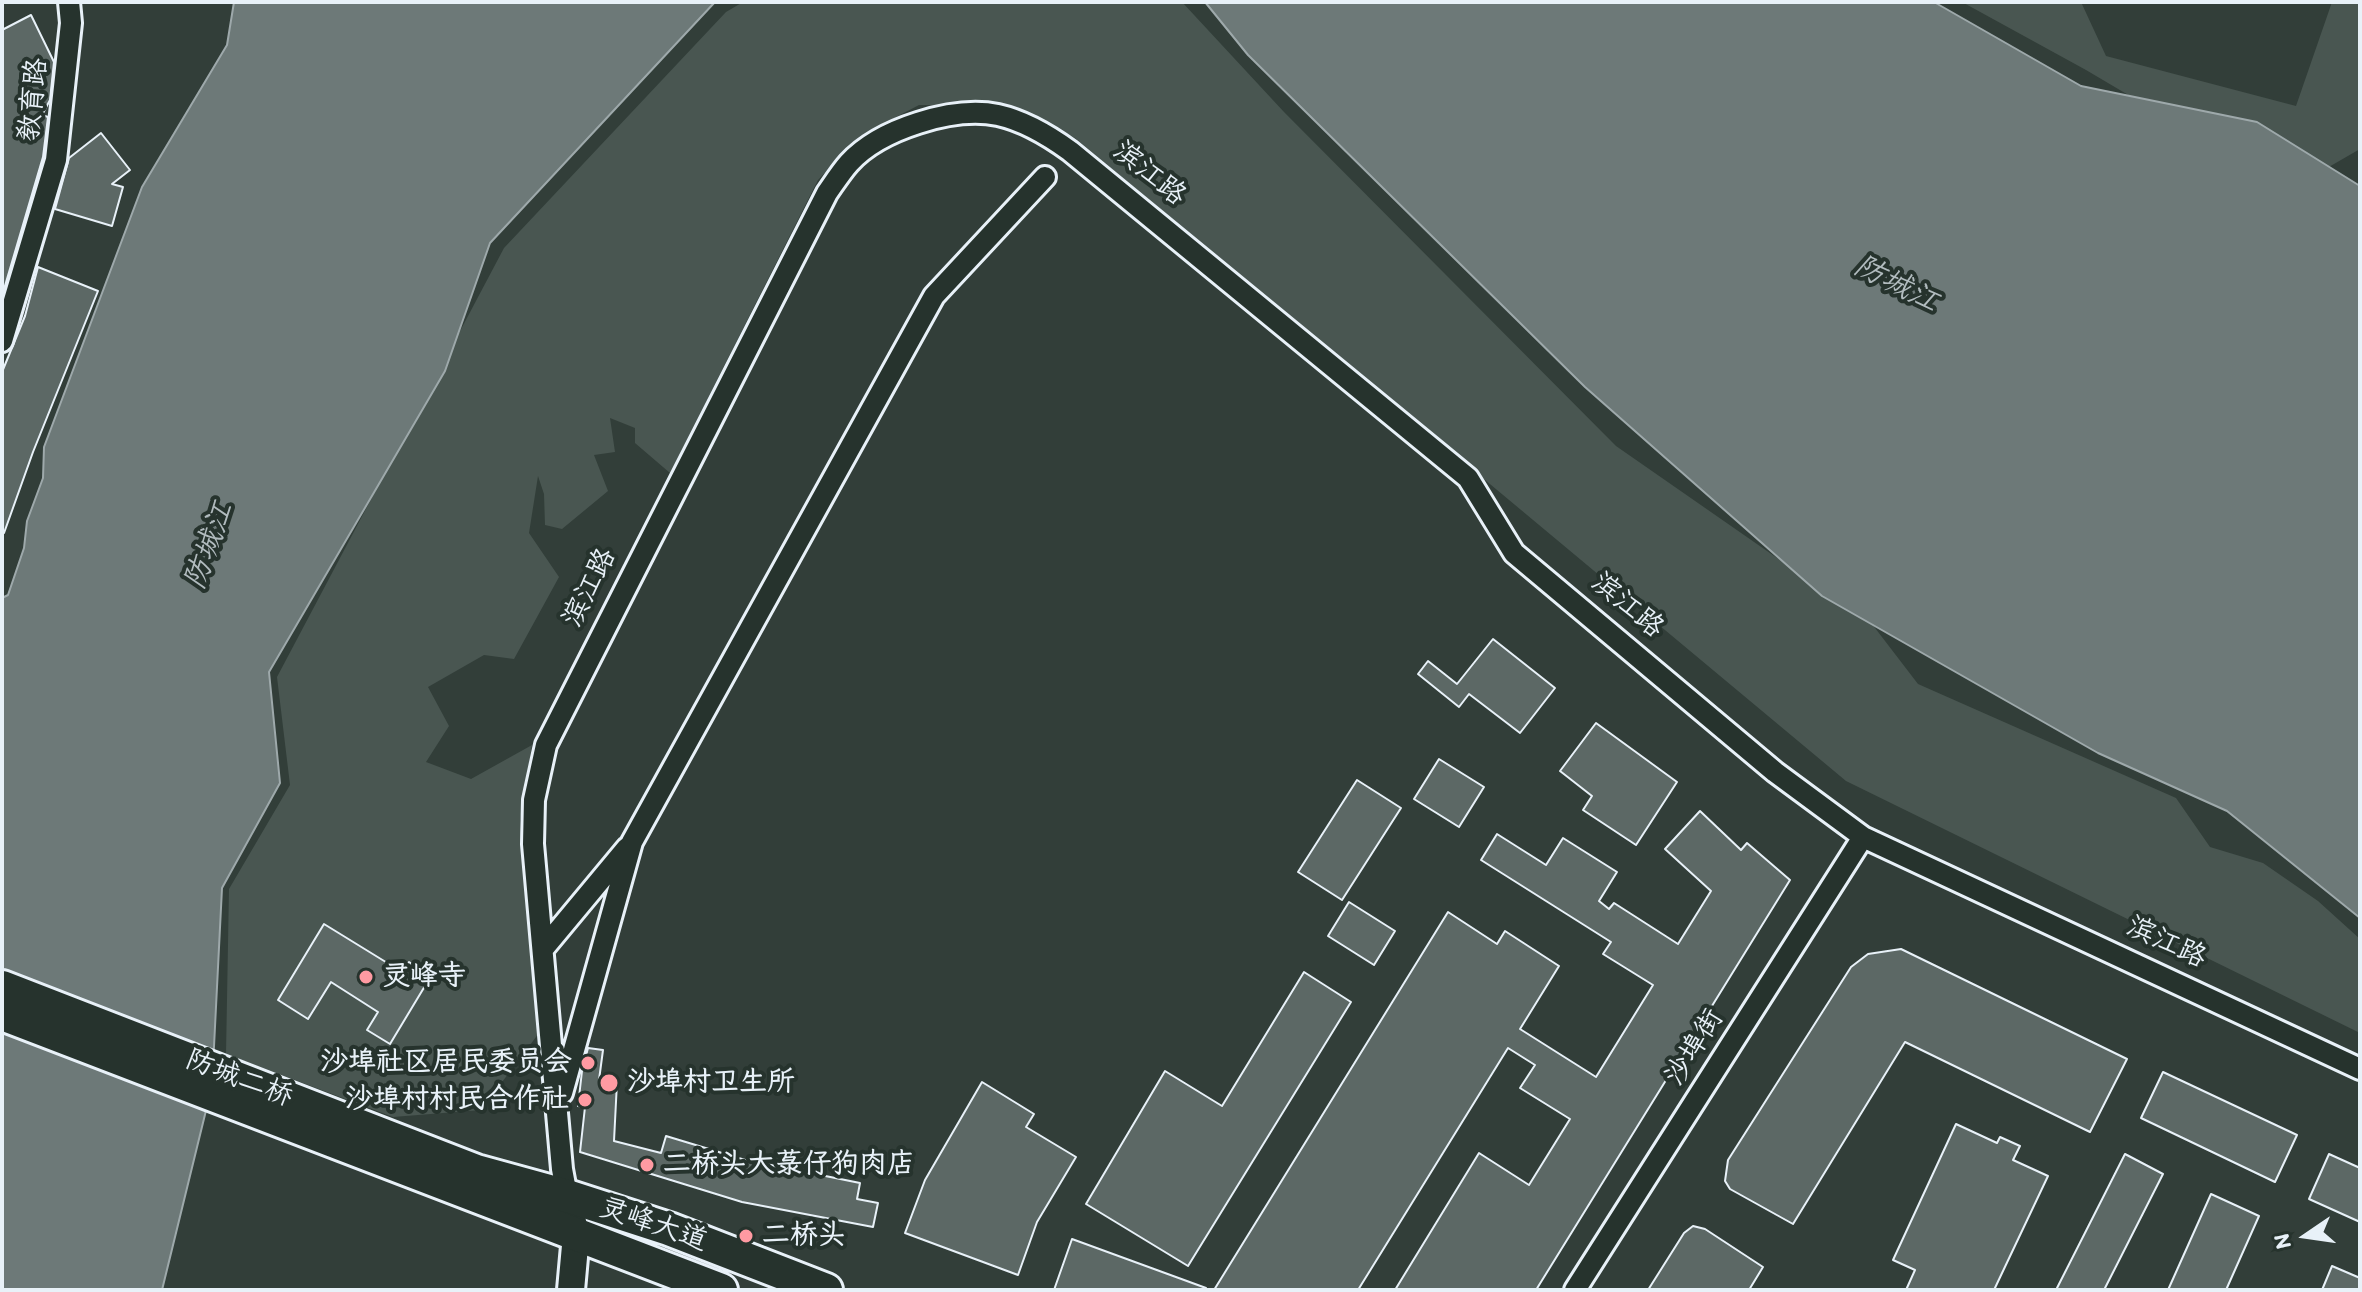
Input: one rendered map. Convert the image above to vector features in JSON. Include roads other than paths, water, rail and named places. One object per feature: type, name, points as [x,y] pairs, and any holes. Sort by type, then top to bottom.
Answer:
[{"type":"main road","name":"防城二桥","points":[[2,987],[472,1183]]},
{"type":"main road","name":"防城二桥","points":[[2,1014],[472,1183]]},
{"type":"main road","name":"灵峰大道","points":[[472,1183],[567,1196],[669,1229],[826,1290]]},
{"type":"main road","name":"灵峰大道","points":[[472,1183],[576,1235],[721,1290]]},
{"type":"street","name":"教育路","points":[[2,341],[56,160],[71,23],[69,2]]},
{"type":"street","name":"滨江路","points":[[571,1290],[576,1235],[562,1169],[533,844],[534,800],[546,745],[827,193],[850,162],[880,137],[919,123],[965,113],[998,115],[1042,130],[1070,151],[1468,478],[1514,553],[1775,772],[1863,837],[2360,1069]]},
{"type":"street","points":[[543,949],[632,842],[934,296],[1045,177]]},
{"type":"street","name":"沙埠街","points":[[1575,1290],[1863,837]]},
{"type":"street","points":[[558,1106],[632,842]]},
{"type":"water","name":"防城江","points":[[234,2],[715,2],[490,243],[445,371],[269,672],[280,783],[222,888],[212,1086],[162,1290],[2,1290],[2,598],[8,595],[24,548],[27,521],[43,478],[44,447],[142,187],[227,45]]},
{"type":"water","name":"防城江","points":[[1205,2],[1934,2],[2081,86],[2257,122],[2360,186],[2360,918],[2227,811],[2098,753],[1822,596],[1585,387],[1248,55]]},
{"type":"place","name":"灵峰寺","points":[[366,977]]},
{"type":"place","name":"沙埠社区居民委员会","points":[[588,1063]]},
{"type":"place","name":"沙埠村卫生所","points":[[609,1083]]},
{"type":"place","name":"沙埠村村民合作社","points":[[585,1100]]},
{"type":"place","name":"二桥头大菉仔狗肉店","points":[[647,1165]]},
{"type":"place","name":"二桥头","points":[[746,1236]]}]
